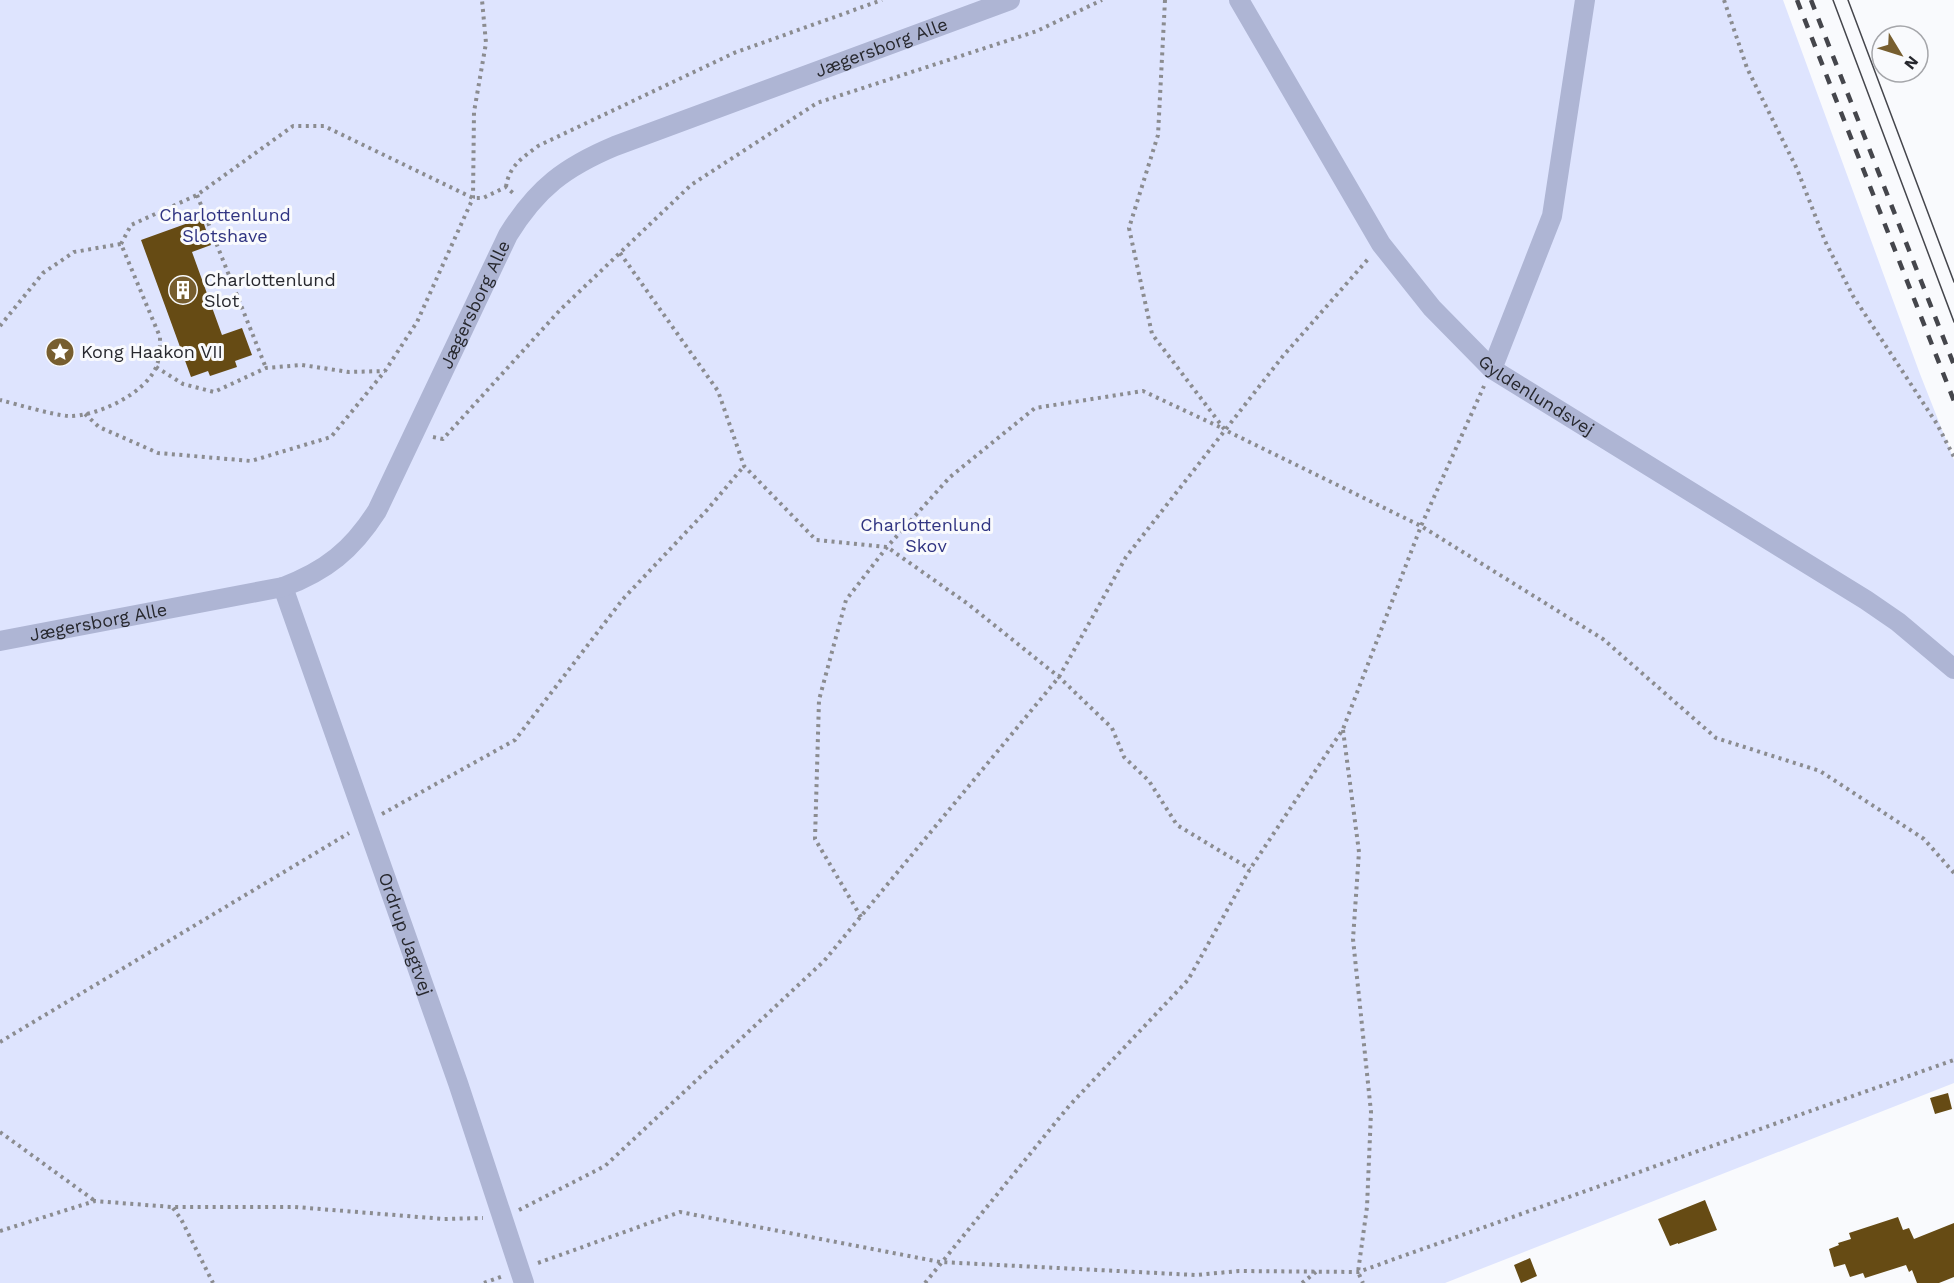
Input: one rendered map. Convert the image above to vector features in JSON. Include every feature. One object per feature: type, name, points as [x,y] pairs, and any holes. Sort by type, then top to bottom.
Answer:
[{"type":"street","name":"Jægersborg Alle","points":[[0,641],[283,587],[320,570],[338,558],[366,529],[387,494],[508,235],[519,216],[558,176],[586,158],[615,146],[1010,0]]},
{"type":"street","name":"Gyldenlundsvej","points":[[1239,0],[1381,244],[1432,308],[1492,369],[1866,600],[1898,622],[1954,669]]},
{"type":"street","points":[[1492,369],[1552,216],[1584,0]]},
{"type":"street","name":"Ordrup Jagtvej","points":[[283,587],[458,1083],[521,1276]]},
{"type":"path","points":[[86,414],[99,427],[158,453],[251,461],[331,437],[385,371],[417,322],[472,198],[474,112],[486,43],[482,0]]},
{"type":"path","points":[[506,187],[508,175],[516,162],[538,146],[734,53],[882,0]]},
{"type":"path","points":[[414,434],[443,439],[560,310],[691,185],[817,103],[1036,31],[1102,0]]},
{"type":"path","points":[[1165,0],[1158,135],[1129,228],[1152,334],[1225,430]]},
{"type":"path","points":[[1724,0],[1747,68],[1797,169],[1825,241],[1853,296],[1937,424],[1954,457]]},
{"type":"path","points":[[121,244],[131,225],[197,195],[293,126],[324,126],[472,198],[483,198],[506,187]]},
{"type":"path","points":[[506,187],[516,196]]},
{"type":"path","points":[[197,195],[266,368]]},
{"type":"path","points":[[0,326],[43,273],[74,252],[121,244]]},
{"type":"path","points":[[0,400],[68,416],[110,408],[140,388],[156,367],[160,352],[160,337],[121,244]]},
{"type":"path","points":[[0,1231],[95,1201],[172,1207],[296,1207],[444,1219],[502,1218],[605,1166],[824,961],[1059,677],[1126,557],[1283,356],[1381,244]]},
{"type":"path","points":[[620,253],[718,391],[744,466],[816,540],[887,547],[968,604],[1059,677],[1112,729],[1125,757],[1149,782],[1177,825],[1250,869]]},
{"type":"path","points":[[156,367],[183,384],[214,392],[266,368],[302,365],[349,372],[385,371]]},
{"type":"path","points":[[925,1283],[1069,1106],[1188,980],[1250,869],[1343,729],[1421,526],[1492,369]]},
{"type":"path","points":[[861,917],[814,839],[819,700],[846,600],[887,547],[950,477],[1035,408],[1143,391],[1421,526],[1602,639],[1716,738],[1820,771],[1924,839],[1954,873]]},
{"type":"path","points":[[0,1042],[366,823],[515,740],[623,599],[707,510],[744,466]]},
{"type":"path","points":[[1343,729],[1359,852],[1353,939],[1371,1112],[1367,1207],[1358,1272],[1363,1283]]},
{"type":"path","points":[[521,1276],[680,1212],[940,1262],[1196,1275],[1239,1271],[1358,1272],[1954,1060]]},
{"type":"path","points":[[0,1132],[95,1201]]},
{"type":"path","points":[[172,1207],[181,1219],[213,1283]]},
{"type":"path","points":[[1302,1283],[1316,1271]]},
{"type":"green space","name":"Charlottenlund Skov","points":[[0,0],[1783,0],[1920,374],[1954,460],[1954,1083],[1445,1283],[0,1283]]},
{"type":"building","name":"Charlottenlund Slot","points":[[202,218],[211,245],[192,252],[222,335],[242,328],[252,355],[235,361],[237,367],[210,376],[208,371],[191,377],[141,240]]},
{"type":"building","points":[[1948,1093],[1952,1109],[1935,1114],[1930,1098]]},
{"type":"building","points":[[1705,1200],[1717,1230],[1670,1246],[1658,1219]]},
{"type":"building","points":[[1898,1217],[1903,1230],[1909,1228],[1914,1239],[1954,1223],[1954,1277],[1939,1283],[1917,1283],[1912,1270],[1909,1272],[1906,1265],[1865,1278],[1863,1273],[1850,1277],[1845,1264],[1834,1267],[1829,1249],[1851,1239],[1849,1233]]},
{"type":"building","points":[[1530,1258],[1537,1276],[1521,1283],[1514,1265]]},
{"type":"tram line","points":[[1833,0],[1954,322]]},
{"type":"tram line","points":[[1848,0],[1954,282]]},
{"type":"railway","points":[[1797,0],[1954,401]]},
{"type":"railway","points":[[1811,0],[1954,365]]},
{"type":"place","name":"Charlottenlund Slot","points":[[183,290]]},
{"type":"place","name":"Kong Haakon VII","points":[[60,352]]},
{"type":"park label","name":"Charlottenlund Slotshave","points":[[225,225]]}]
